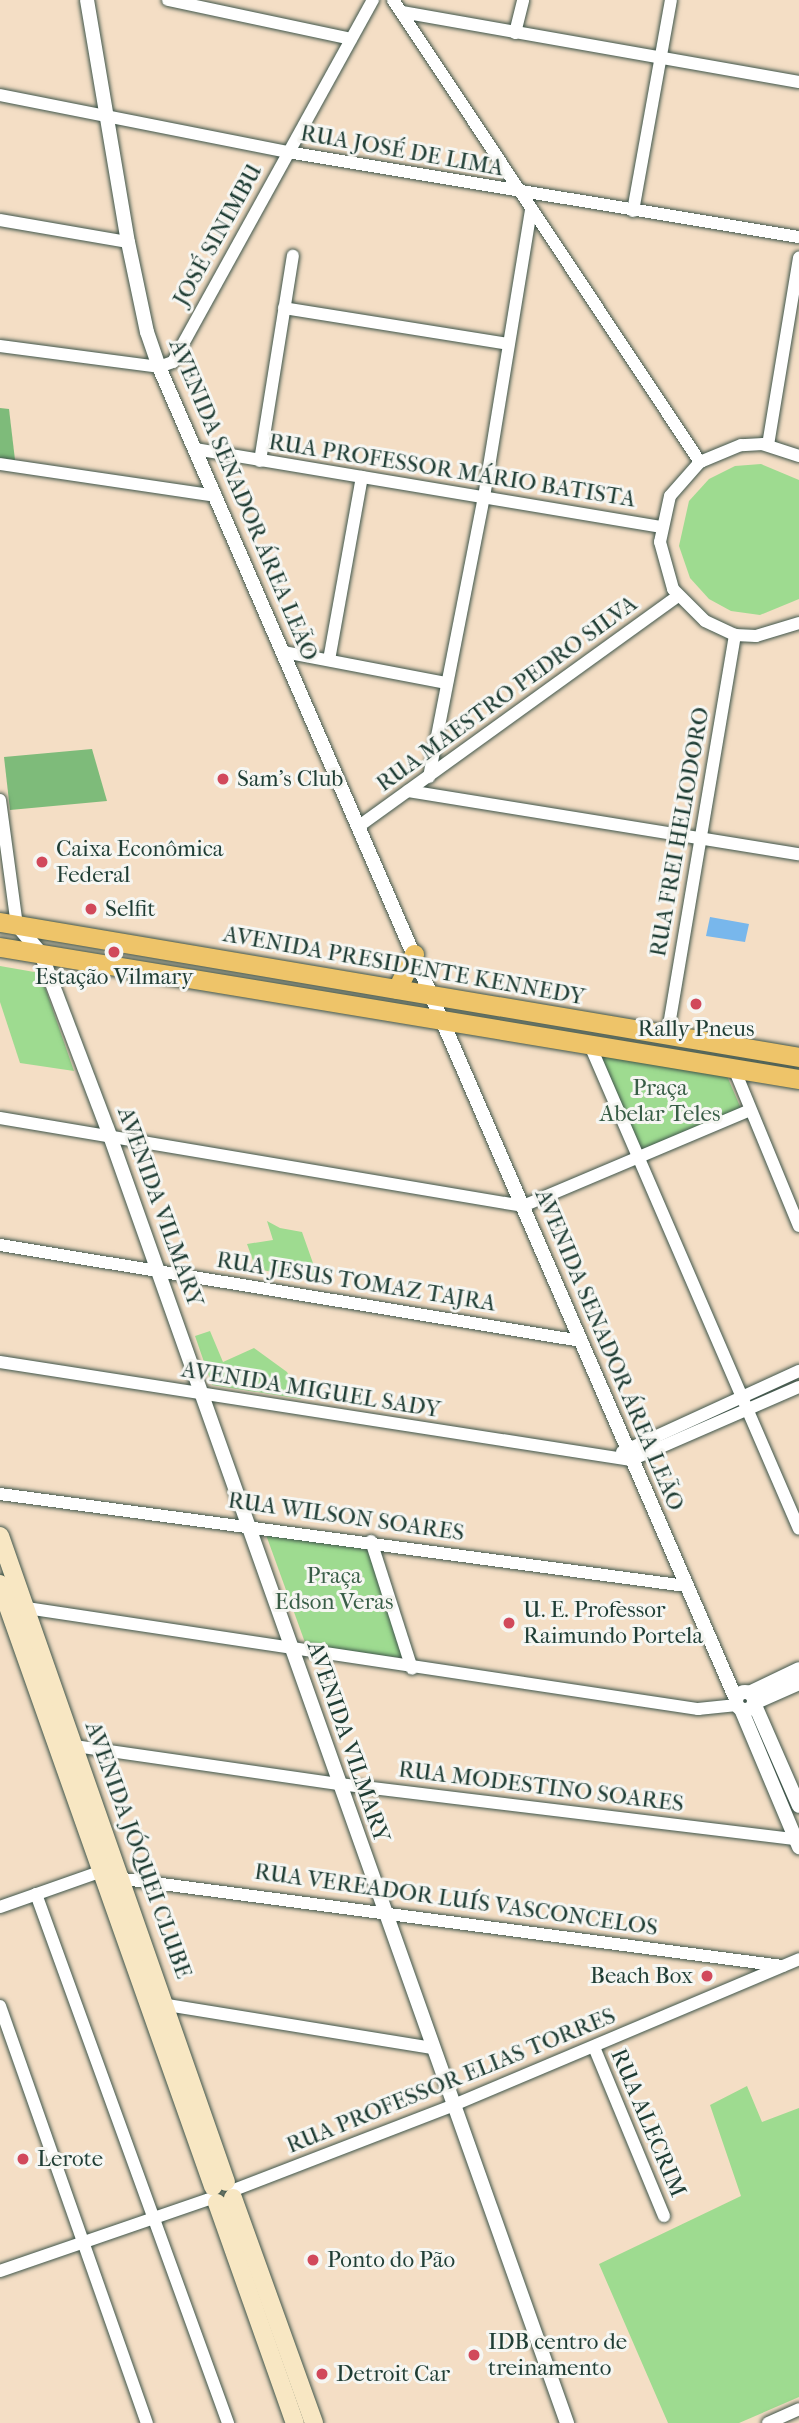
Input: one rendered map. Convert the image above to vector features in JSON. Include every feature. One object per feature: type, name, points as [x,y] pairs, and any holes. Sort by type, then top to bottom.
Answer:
[{"type":"main road","name":"AVENIDA PRESIDENTE KENNEDY","points":[[8,923],[667,1037],[799,1057]]},
{"type":"main road","name":"AVENIDA PRESIDENTE KENNEDY","points":[[0,947],[442,1017],[799,1079]]},
{"type":"main road","points":[[397,989],[414,954]]},
{"type":"main road","name":"AVENIDA JÓQUEI CLUBE","points":[[0,1536],[167,2005],[295,2423]]},
{"type":"main road","name":"AVENIDA JÓQUEI CLUBE","points":[[0,1584],[4,1605],[102,1871],[223,2193],[314,2423]]},
{"type":"street","name":"AVENIDA SENADOR ÁREA LEÃO","points":[[87,0],[110,118],[128,242],[147,332],[159,367],[581,1341],[624,1455],[743,1702],[799,1806]]},
{"type":"street","points":[[168,0],[351,39]]},
{"type":"street","name":"JOSÉ SINIMBU","points":[[159,367],[173,362],[373,0]]},
{"type":"street","points":[[393,0],[699,462]]},
{"type":"street","points":[[515,33],[523,0]]},
{"type":"street","points":[[633,211],[671,0]]},
{"type":"street","points":[[402,12],[799,82]]},
{"type":"street","name":"RUA JOSÉ DE LIMA","points":[[0,95],[287,152],[522,194],[799,237]]},
{"type":"street","points":[[429,777],[484,497],[531,209]]},
{"type":"street","points":[[0,220],[128,242]]},
{"type":"street","points":[[260,461],[293,256]]},
{"type":"street","points":[[768,445],[799,258]]},
{"type":"street","points":[[284,308],[508,344]]},
{"type":"street","points":[[0,346],[159,367]]},
{"type":"street","points":[[799,456],[768,445],[741,445],[699,462],[670,496],[661,527],[663,566],[678,596],[705,621],[735,635],[786,630],[799,623]]},
{"type":"street","name":"RUA PROFESSOR MÁRIO BATISTA","points":[[195,449],[661,527]]},
{"type":"street","points":[[0,464],[216,496]]},
{"type":"street","points":[[329,660],[362,477]]},
{"type":"street","name":"RUA MAESTRO PEDRO SILVA","points":[[359,826],[678,596]]},
{"type":"street","name":"RUA FREI HELIODORO","points":[[667,1037],[735,635]]},
{"type":"street","points":[[284,652],[446,683]]},
{"type":"street","points":[[408,791],[799,854]]},
{"type":"street","points":[[0,800],[8,923]]},
{"type":"street","name":"AVENIDA VILMARY","points":[[8,923],[41,954],[110,1136],[205,1396],[383,1910],[567,2423]]},
{"type":"street","points":[[589,1043],[799,1529]]},
{"type":"street","points":[[733,1066],[799,1226]]},
{"type":"street","points":[[0,1118],[523,1206],[750,1110]]},
{"type":"street","name":"RUA JESUS TOMAZ TAJRA","points":[[0,1245],[581,1341]]},
{"type":"street","name":"AVENIDA MIGUEL SADY","points":[[0,1362],[205,1396],[624,1455]]},
{"type":"street","points":[[624,1455],[742,1395],[799,1371]]},
{"type":"street","points":[[624,1455],[748,1410],[799,1387]]},
{"type":"street","name":"RUA WILSON SOARES","points":[[0,1494],[248,1524],[686,1586]]},
{"type":"street","points":[[371,1541],[412,1669]]},
{"type":"street","points":[[4,1605],[293,1652],[698,1709],[743,1702],[799,1683]]},
{"type":"street","points":[[743,1702],[799,1670]]},
{"type":"street","name":"AVENIDA SENADOR ÁREA LEÃO","points":[[743,1702],[797,1843]]},
{"type":"street","name":"RUA MODESTINO SOARES","points":[[75,1746],[339,1784],[797,1843]]},
{"type":"street","points":[[0,1908],[102,1871]]},
{"type":"street","name":"RUA VEREADOR LUÍS VASCONCELOS","points":[[102,1871],[124,1879],[383,1910],[782,1966]]},
{"type":"street","points":[[36,1894],[157,2217],[228,2423]]},
{"type":"street","name":"RUA PROFESSOR ELIAS TORRES","points":[[0,2271],[223,2193],[454,2105],[799,1959]]},
{"type":"street","points":[[167,2005],[433,2048]]},
{"type":"street","points":[[0,2006],[147,2423]]},
{"type":"street","name":"RUA ALECRIM","points":[[594,2047],[664,2216]]},
{"type":"street","points":[[768,2423],[799,2410]]},
{"type":"green space","points":[[0,408],[9,409],[15,460],[0,458]]},
{"type":"green space","points":[[761,464],[799,480],[799,599],[760,615],[731,611],[709,599],[690,578],[679,546],[689,501],[709,479],[735,466]]},
{"type":"green space","points":[[92,749],[107,801],[10,810],[4,757]]},
{"type":"green space","points":[[0,966],[40,973],[74,1071],[20,1063],[0,1002]]},
{"type":"green space","name":"Praça Abelar Teles","points":[[589,1043],[724,1069],[742,1111],[637,1157]]},
{"type":"green space","points":[[267,1221],[280,1228],[302,1232],[319,1280],[256,1269],[247,1244],[273,1240]]},
{"type":"green space","points":[[210,1331],[223,1362],[254,1348],[287,1372],[301,1399],[212,1385],[195,1336]]},
{"type":"green space","name":"Praça Edson Veras","points":[[265,1532],[369,1549],[405,1658],[307,1648]]},
{"type":"green space","points":[[747,2086],[762,2122],[799,2108],[799,2397],[739,2423],[668,2423],[599,2264],[741,2196],[710,2105]]},
{"type":"water","points":[[710,917],[749,924],[745,942],[706,936]]},
{"type":"place","name":"Sam's Club","points":[[223,779]]},
{"type":"place","name":"Caixa Econômica Federal","points":[[42,862]]},
{"type":"place","name":"Selfit","points":[[91,909]]},
{"type":"place","name":"Estação Vilmary","points":[[114,952]]},
{"type":"place","name":"Rally Pneus","points":[[696,1004]]},
{"type":"place","name":"U. E. Professor Raimundo Portela","points":[[509,1623]]},
{"type":"place","name":"Beach Box","points":[[707,1976]]},
{"type":"place","name":"Lerote","points":[[23,2159]]},
{"type":"place","name":"Ponto do Pão","points":[[313,2260]]},
{"type":"place","name":"IDB centro de treinamento","points":[[474,2355]]},
{"type":"place","name":"Detroit Car","points":[[322,2374]]}]
